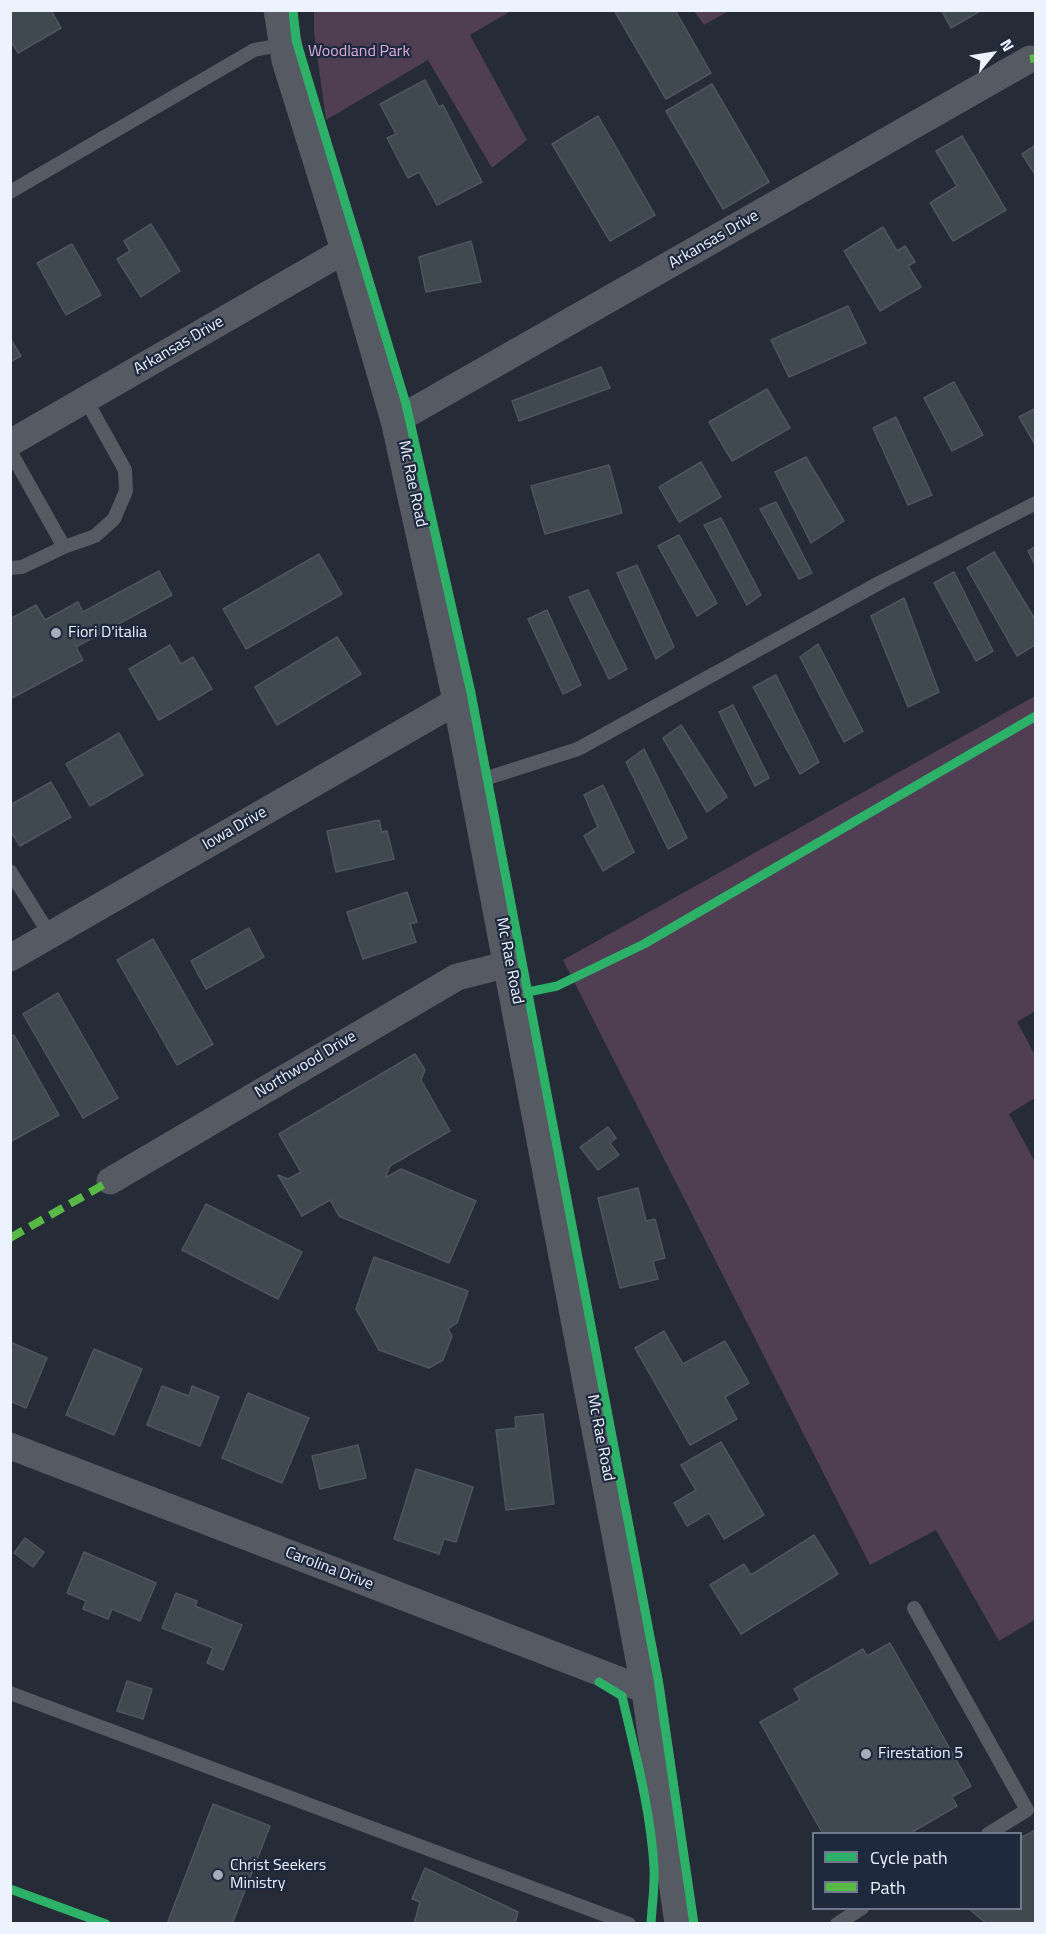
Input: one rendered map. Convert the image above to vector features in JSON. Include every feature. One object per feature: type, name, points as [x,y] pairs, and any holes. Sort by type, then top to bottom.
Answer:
[{"type":"street","name":"Mc Rae Road","points":[[280,10],[288,60],[397,420],[459,700],[648,1691],[681,1923]]},
{"type":"street","name":"Arkansas Drive","points":[[397,420],[1030,59]]},
{"type":"street","name":"Arkansas Drive","points":[[10,443],[347,249]]},
{"type":"street","name":"Iowa Drive","points":[[10,958],[459,700]]},
{"type":"street","name":"Northwood Drive","points":[[110,1181],[457,977],[509,964]]},
{"type":"street","name":"Carolina Drive","points":[[10,1446],[648,1691]]},
{"type":"lane","points":[[10,192],[254,50],[285,44]]},
{"type":"lane","points":[[10,568],[22,567],[64,547],[95,536],[114,519],[126,491],[125,470],[86,400]]},
{"type":"lane","points":[[10,451],[64,547]]},
{"type":"lane","points":[[475,782],[578,749],[881,582],[1035,503]]},
{"type":"lane","points":[[10,871],[50,935]]},
{"type":"lane","points":[[914,1608],[1027,1810],[990,1832]]},
{"type":"lane","points":[[10,1693],[629,1923]]},
{"type":"lane","points":[[837,1923],[859,1910]]},
{"type":"green space","name":"Woodland Park","points":[[314,11],[511,11],[470,35],[527,140],[492,168],[428,60],[326,120],[314,32]]},
{"type":"green space","points":[[694,11],[729,11],[704,25]]},
{"type":"green space","points":[[1035,696],[1035,1011],[1017,1022],[1035,1055],[1035,1098],[1009,1114],[1035,1162],[1036,1619],[999,1641],[936,1530],[870,1565],[563,960]]},
{"type":"building","points":[[10,10],[51,10],[61,28],[18,53],[10,40]]},
{"type":"building","points":[[614,10],[675,10],[711,73],[666,99]]},
{"type":"building","points":[[941,10],[982,10],[951,28]]},
{"type":"building","points":[[425,80],[439,107],[443,105],[482,182],[437,205],[419,172],[408,178],[387,138],[396,134],[380,104]]},
{"type":"building","points":[[712,84],[769,182],[723,209],[666,111]]},
{"type":"building","points":[[598,116],[655,215],[610,241],[552,144]]},
{"type":"building","points":[[962,136],[1006,210],[953,241],[930,203],[957,186],[936,151]]},
{"type":"building","points":[[1036,145],[1036,176],[1022,154]]},
{"type":"building","points":[[151,224],[180,271],[141,297],[117,259],[130,251],[124,241]]},
{"type":"building","points":[[883,227],[897,251],[905,246],[915,262],[908,266],[921,287],[880,311],[844,251]]},
{"type":"building","points":[[471,241],[481,282],[426,292],[419,257]]},
{"type":"building","points":[[72,244],[101,295],[66,315],[37,263]]},
{"type":"building","points":[[848,306],[866,343],[789,377],[771,340]]},
{"type":"building","points":[[10,338],[21,356],[10,362]]},
{"type":"building","points":[[601,367],[610,388],[519,421],[512,401]]},
{"type":"building","points":[[954,382],[983,435],[952,451],[924,398]]},
{"type":"building","points":[[767,389],[790,428],[732,461],[709,422]]},
{"type":"building","points":[[1036,408],[1036,446],[1019,417]]},
{"type":"building","points":[[896,417],[932,495],[908,505],[873,428]]},
{"type":"building","points":[[806,457],[844,521],[811,543],[775,472]]},
{"type":"building","points":[[701,462],[721,497],[679,522],[659,487]]},
{"type":"building","points":[[609,465],[622,513],[545,534],[531,486]]},
{"type":"building","points":[[776,502],[812,573],[799,579],[760,509]]},
{"type":"building","points":[[721,518],[761,595],[747,605],[704,525]]},
{"type":"building","points":[[679,535],[717,603],[697,616],[658,546]]},
{"type":"building","points":[[1036,546],[1036,567],[1028,551]]},
{"type":"building","points":[[994,552],[1036,621],[1036,644],[1017,656],[967,568]]},
{"type":"building","points":[[319,554],[342,594],[246,649],[223,609]]},
{"type":"building","points":[[637,565],[674,647],[656,659],[617,573]]},
{"type":"building","name":"Fiori D'italia","points":[[159,571],[172,595],[76,647],[83,660],[10,699],[10,619],[36,605],[45,620],[78,602],[83,612]]},
{"type":"building","points":[[954,572],[993,651],[976,661],[934,583]]},
{"type":"building","points":[[588,590],[627,669],[609,679],[569,597]]},
{"type":"building","points":[[904,598],[939,692],[908,707],[871,616]]},
{"type":"building","points":[[547,610],[581,685],[563,694],[528,619]]},
{"type":"building","points":[[337,637],[361,674],[277,725],[255,687]]},
{"type":"building","points":[[818,644],[863,731],[844,742],[800,657]]},
{"type":"building","points":[[170,645],[181,664],[193,657],[212,689],[159,720],[129,669]]},
{"type":"building","points":[[776,675],[819,762],[800,774],[753,687]]},
{"type":"building","points":[[733,705],[769,778],[755,786],[719,712]]},
{"type":"building","points":[[681,725],[727,797],[707,812],[663,738]]},
{"type":"building","points":[[119,733],[143,775],[90,806],[66,764]]},
{"type":"building","points":[[644,749],[687,838],[668,849],[626,762]]},
{"type":"building","points":[[51,782],[71,817],[20,846],[10,830],[10,805]]},
{"type":"building","points":[[603,785],[634,852],[603,871],[584,836],[598,827],[584,795]]},
{"type":"building","points":[[379,820],[382,832],[387,831],[394,859],[336,872],[327,831]]},
{"type":"building","points":[[407,892],[417,922],[410,924],[416,942],[363,959],[347,912]]},
{"type":"building","points":[[249,928],[264,957],[206,989],[191,961]]},
{"type":"building","points":[[153,939],[213,1044],[177,1065],[117,960]]},
{"type":"building","points":[[58,993],[118,1098],[83,1118],[23,1014]]},
{"type":"building","points":[[14,1035],[59,1115],[10,1142],[10,1037]]},
{"type":"building","points":[[415,1054],[425,1070],[421,1080],[450,1131],[390,1166],[385,1178],[401,1169],[476,1201],[449,1263],[339,1216],[330,1200],[302,1216],[278,1175],[288,1179],[301,1172],[279,1134]]},
{"type":"building","points":[[608,1127],[616,1138],[610,1143],[619,1155],[598,1170],[580,1147]]},
{"type":"building","points":[[638,1188],[646,1221],[655,1219],[665,1258],[653,1261],[658,1279],[620,1288],[598,1198]]},
{"type":"building","points":[[206,1204],[302,1252],[278,1299],[182,1250]]},
{"type":"building","points":[[374,1257],[468,1291],[457,1323],[448,1329],[452,1336],[443,1360],[429,1368],[379,1350],[356,1309]]},
{"type":"building","points":[[664,1331],[683,1364],[725,1341],[749,1383],[725,1397],[737,1419],[690,1445],[635,1348]]},
{"type":"building","points":[[10,1342],[47,1358],[26,1408],[10,1401]]},
{"type":"building","points":[[94,1349],[142,1369],[114,1435],[66,1415]]},
{"type":"building","points":[[162,1386],[189,1396],[192,1386],[219,1397],[200,1446],[147,1425]]},
{"type":"building","points":[[248,1393],[309,1418],[282,1483],[222,1458]]},
{"type":"building","points":[[543,1414],[554,1504],[506,1510],[496,1430],[516,1428],[515,1417]]},
{"type":"building","points":[[721,1442],[764,1515],[724,1539],[709,1513],[687,1526],[674,1503],[696,1490],[681,1465]]},
{"type":"building","points":[[358,1445],[366,1478],[320,1489],[312,1456]]},
{"type":"building","points":[[416,1469],[473,1487],[456,1542],[444,1539],[439,1554],[394,1539]]},
{"type":"building","points":[[814,1535],[838,1574],[741,1634],[710,1585],[744,1564],[751,1575]]},
{"type":"building","points":[[25,1538],[44,1552],[33,1567],[14,1553]]},
{"type":"building","points":[[84,1552],[156,1583],[140,1621],[112,1609],[108,1619],[83,1609],[86,1601],[67,1593]]},
{"type":"building","points":[[176,1593],[197,1601],[195,1606],[242,1625],[223,1670],[207,1663],[213,1648],[162,1628]]},
{"type":"building","name":"Firestation 5","points":[[890,1643],[971,1786],[952,1797],[957,1806],[912,1832],[822,1832],[760,1722],[800,1700],[794,1689],[863,1649],[867,1656]]},
{"type":"building","points":[[127,1681],[152,1689],[143,1719],[117,1711]]},
{"type":"building","name":"Christ Seekers Ministry","points":[[213,1804],[270,1826],[232,1924],[167,1924]]},
{"type":"building","points":[[1036,1830],[1036,1924],[987,1924],[970,1910],[1022,1910],[1022,1837]]},
{"type":"building","points":[[425,1868],[518,1912],[515,1924],[414,1924],[420,1902],[412,1899]]},
{"type":"marked path","points":[[1030,59],[1036,58]]},
{"type":"marked path","points":[[10,1238],[110,1181]]},
{"type":"cycle path","points":[[293,10],[296,40],[406,404],[471,693],[658,1679],[694,1924]]},
{"type":"cycle path","points":[[528,992],[557,986],[644,944],[1036,716]]},
{"type":"cycle path","points":[[599,1682],[622,1696],[642,1782],[650,1825],[654,1868],[651,1924]]},
{"type":"cycle path","points":[[10,1889],[106,1924]]},
{"type":"place","name":"Fiori D'italia","points":[[56,633]]},
{"type":"place","name":"Firestation 5","points":[[866,1754]]},
{"type":"place","name":"Christ Seekers Ministry","points":[[218,1875]]}]
